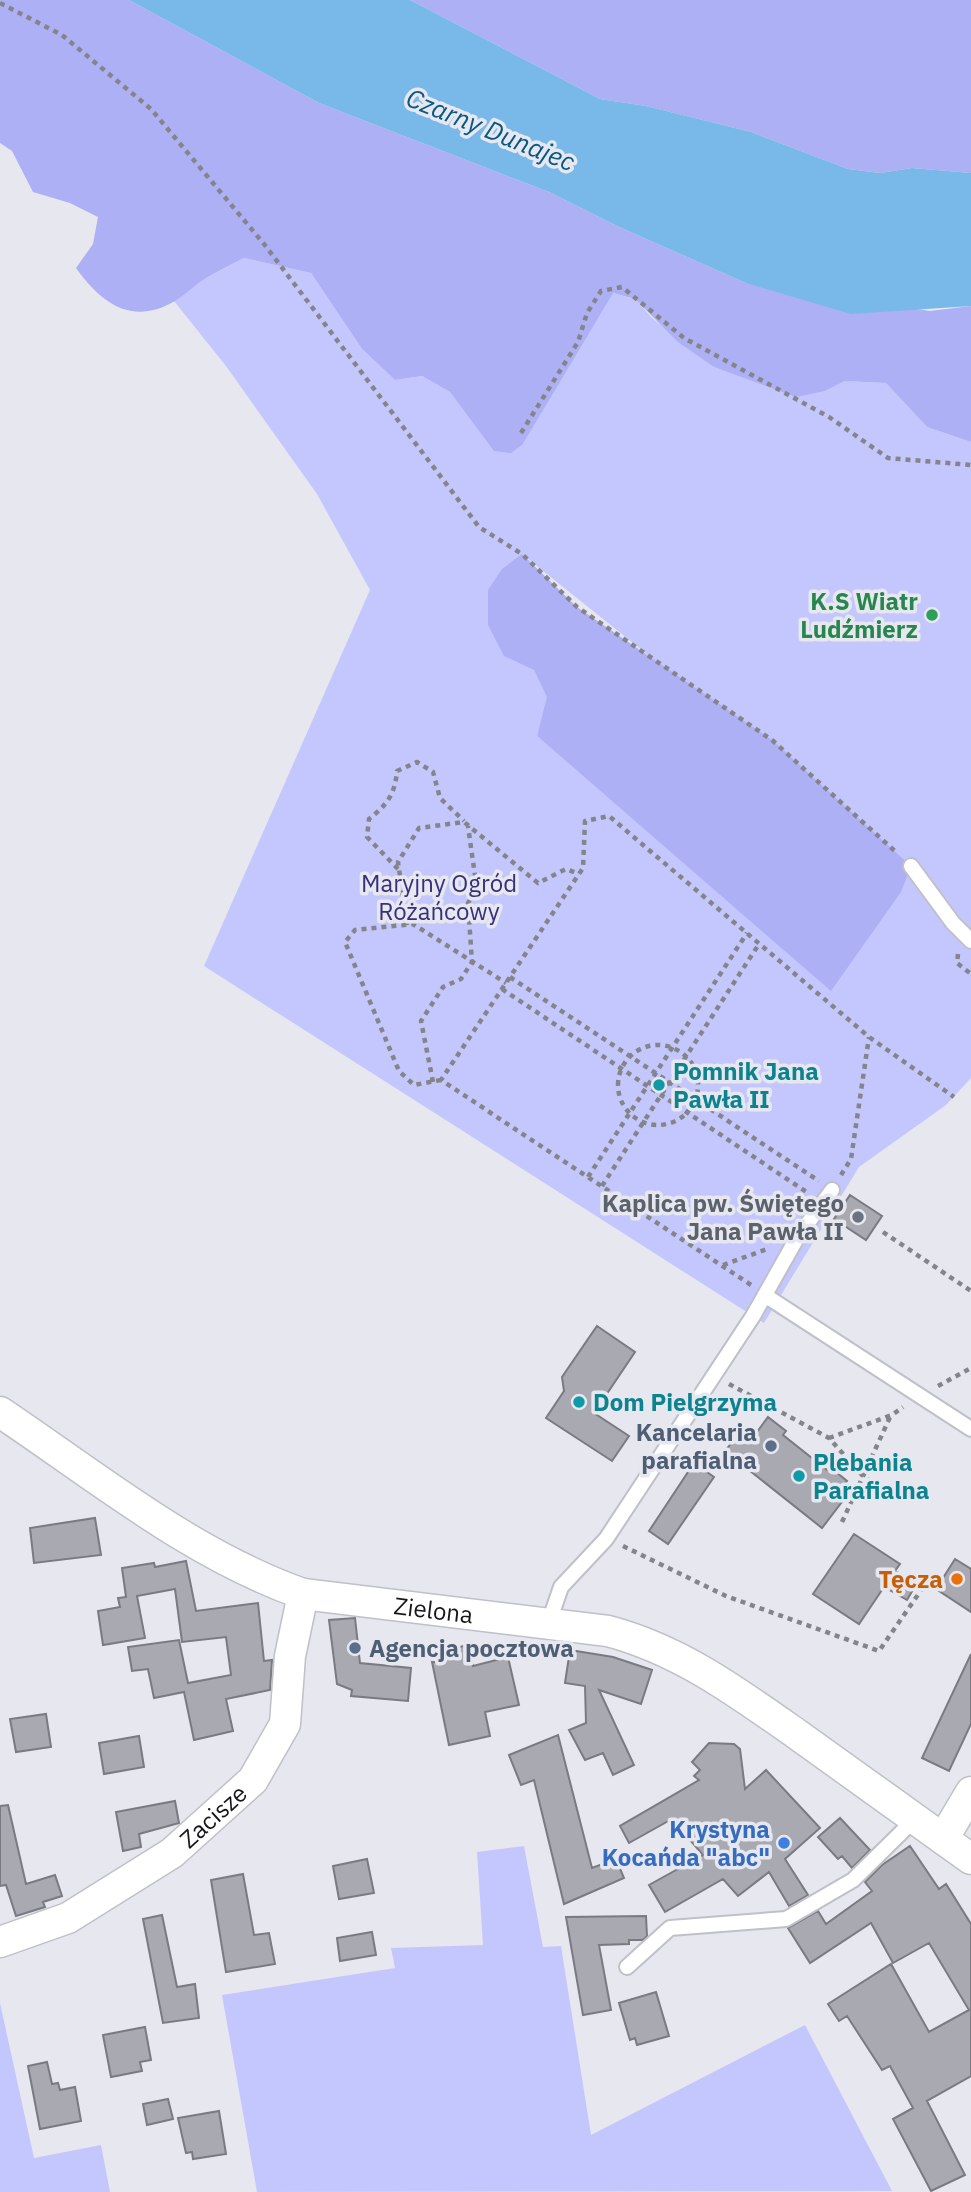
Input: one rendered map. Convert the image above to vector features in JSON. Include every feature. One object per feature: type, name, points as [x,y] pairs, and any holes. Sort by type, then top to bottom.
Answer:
[{"type":"street","name":"Zielona","points":[[0,1412],[236,1567],[303,1594],[608,1631],[643,1640],[681,1657],[727,1685],[971,1858]]},
{"type":"street","name":"Zacisze","points":[[0,1942],[68,1918],[172,1853],[253,1780],[285,1724],[290,1656],[303,1594]]},
{"type":"street","points":[[943,1839],[971,1792]]},
{"type":"lane","points":[[911,866],[953,923],[971,941]]},
{"type":"lane","points":[[548,1625],[561,1587],[606,1539],[715,1376],[765,1296],[797,1238],[832,1190]]},
{"type":"lane","points":[[765,1296],[971,1429]]},
{"type":"lane","points":[[627,1967],[670,1928],[786,1919],[853,1880],[916,1818]]},
{"type":"path","points":[[0,3],[62,35],[151,109],[264,244],[479,527],[522,554],[576,607],[772,740],[911,866]]},
{"type":"path","points":[[521,433],[578,342],[587,313],[601,291],[622,287],[684,338],[829,417],[888,458],[971,465]]},
{"type":"path","points":[[399,870],[367,837],[369,819],[386,806],[396,787],[397,771],[417,762],[433,772],[440,798],[538,883],[566,869],[579,874]]},
{"type":"path","points":[[506,983],[414,924],[355,929],[345,942],[399,1071],[414,1085],[441,1080],[502,989],[583,868],[585,821],[609,816],[869,1037],[954,1097]]},
{"type":"path","points":[[407,925],[398,862],[419,828],[466,823]]},
{"type":"path","points":[[433,1082],[421,1021],[443,987],[461,979],[472,962],[468,903],[477,890],[466,823]]},
{"type":"path","points":[[588,1177],[747,933]]},
{"type":"path","points":[[602,1186],[760,944]]},
{"type":"path","points":[[510,977],[832,1190],[851,1158],[869,1037]]},
{"type":"path","points":[[502,989],[823,1203]]},
{"type":"path","points":[[650,1045],[673,1047],[687,1056],[697,1076],[696,1098],[687,1112],[667,1124],[643,1122],[629,1113],[618,1092],[621,1068],[630,1055],[650,1045]]},
{"type":"path","points":[[441,1080],[765,1296]]},
{"type":"path","points":[[883,1232],[971,1291]]},
{"type":"path","points":[[722,1265],[797,1238]]},
{"type":"path","points":[[715,1376],[829,1438],[862,1475],[896,1500]]},
{"type":"path","points":[[842,1522],[892,1415]]},
{"type":"path","points":[[606,1539],[726,1595],[879,1651],[931,1576]]},
{"type":"green space","name":"Maryjny Ogród Różańcowy","points":[[244,258],[311,273],[362,349],[395,380],[422,376],[450,392],[495,451],[523,444],[612,293],[635,299],[652,318],[714,367],[753,380],[825,391],[845,381],[886,383],[927,427],[971,442],[971,1078],[946,1105],[859,1167],[764,1323],[204,966],[370,590],[317,494],[226,366],[174,301],[204,279]],"holes":[[[522,554],[911,866],[831,990],[537,736],[548,697],[534,670]]]},
{"type":"green space","points":[[524,1846],[543,1947],[561,1946],[591,2135],[805,2025],[892,2191],[257,2192],[222,1995],[395,1968],[391,1948],[483,1945],[477,1852]]},
{"type":"green space","points":[[0,2003],[34,2158],[101,2145],[110,2192],[0,2192]]},
{"type":"shaded area","points":[[0,0],[129,0],[319,103],[549,192],[617,226],[746,283],[930,311],[971,306],[971,442],[927,427],[886,383],[845,381],[825,391],[796,397],[714,367],[678,342],[635,299],[613,293],[523,444],[511,453],[494,451],[450,392],[422,376],[395,380],[362,349],[311,273],[244,258],[159,308],[132,311],[119,307],[96,292],[76,268],[93,244],[98,217],[70,203],[33,192],[12,151],[0,143]]},
{"type":"shaded area","points":[[410,0],[971,0],[971,173],[912,168],[880,173],[848,169],[751,132],[646,106],[600,99]]},
{"type":"shaded area","points":[[522,554],[577,607],[772,740],[911,866],[901,892],[831,991],[537,736],[547,697],[534,670],[504,656],[488,625],[488,590],[502,569]]},
{"type":"water","name":"Czarny Dunajec","points":[[129,0],[410,0],[600,99],[646,106],[751,132],[848,169],[880,173],[912,168],[971,173],[971,306],[851,314],[746,283],[617,226],[549,192],[319,103]]},
{"type":"building","name":"Kaplica pw. Świętego Jana Pawła II","points":[[850,1195],[882,1216],[866,1240],[834,1219]]},
{"type":"building","name":"Dom Pielgrzyma","points":[[597,1326],[635,1352],[594,1413],[629,1436],[612,1461],[546,1418],[564,1391],[562,1377]]},
{"type":"building","name":"Plebania Parafialna","points":[[768,1417],[786,1431],[783,1435],[827,1470],[830,1467],[847,1481],[838,1492],[845,1498],[822,1528],[725,1451],[744,1427],[754,1436]]},
{"type":"building","points":[[694,1463],[714,1477],[668,1544],[649,1531]]},
{"type":"building","points":[[95,1518],[101,1555],[34,1563],[30,1528]]},
{"type":"building","points":[[854,1534],[900,1564],[895,1571],[917,1583],[907,1600],[884,1587],[859,1624],[813,1594]]},
{"type":"building","name":"Tęcza","points":[[955,1559],[971,1569],[971,1612],[936,1589]]},
{"type":"building","points":[[186,1561],[196,1611],[258,1603],[264,1661],[272,1660],[270,1690],[226,1699],[233,1731],[194,1740],[184,1692],[154,1698],[148,1669],[132,1671],[128,1647],[179,1640],[188,1683],[231,1675],[226,1637],[182,1642],[175,1589],[137,1596],[145,1638],[103,1645],[98,1611],[120,1607],[118,1598],[126,1597],[122,1568],[154,1563],[155,1567]]},
{"type":"building","points":[[355,1618],[360,1663],[411,1668],[408,1701],[351,1696],[352,1690],[337,1684],[329,1620]]},
{"type":"building","points":[[467,1645],[473,1666],[508,1657],[519,1705],[485,1712],[490,1736],[449,1745],[432,1662],[442,1663],[439,1653]]},
{"type":"building","points":[[570,1650],[613,1657],[652,1670],[641,1704],[599,1690],[634,1765],[613,1775],[603,1753],[585,1760],[569,1730],[586,1723],[585,1686],[565,1683]]},
{"type":"building","points":[[971,1654],[971,1724],[949,1771],[922,1758]]},
{"type":"building","points":[[46,1714],[51,1747],[16,1752],[10,1719]]},
{"type":"building","points":[[558,1735],[592,1868],[616,1859],[624,1878],[564,1904],[534,1780],[521,1785],[509,1755]]},
{"type":"building","points":[[139,1736],[144,1767],[104,1774],[99,1743]]},
{"type":"building","points":[[709,1743],[734,1744],[740,1749],[745,1789],[766,1770],[820,1828],[785,1859],[808,1895],[789,1906],[769,1872],[738,1896],[723,1879],[665,1912],[649,1885],[703,1855],[672,1819],[629,1843],[620,1826],[699,1780],[694,1776],[700,1770],[692,1762]]},
{"type":"building","points":[[175,1801],[179,1823],[139,1834],[141,1847],[123,1851],[116,1812]]},
{"type":"building","points":[[8,1805],[26,1884],[55,1875],[62,1896],[43,1902],[45,1907],[16,1916],[6,1885],[0,1886],[0,1806]]},
{"type":"building","points":[[840,1818],[870,1850],[852,1868],[842,1856],[838,1859],[818,1837]]},
{"type":"building","points":[[910,1846],[939,1889],[946,1884],[971,1924],[971,2076],[927,2101],[965,2175],[931,2191],[893,2119],[913,2108],[890,2066],[882,2070],[847,2016],[839,2021],[828,2004],[891,1964],[929,2032],[969,2010],[929,1943],[893,1963],[871,1923],[810,1963],[788,1928],[818,1911],[826,1924],[872,1891],[865,1882],[882,1865]]},
{"type":"building","points":[[367,1859],[374,1893],[339,1899],[333,1866]]},
{"type":"building","points":[[243,1874],[254,1935],[269,1933],[275,1964],[226,1972],[211,1880]]},
{"type":"building","points":[[162,1915],[177,1987],[195,1984],[199,2018],[163,2023],[143,1919]]},
{"type":"building","points":[[646,1916],[647,1936],[643,1940],[629,1940],[629,1944],[599,1945],[611,2010],[583,2015],[566,1917]]},
{"type":"building","points":[[372,1932],[376,1955],[340,1961],[337,1938]]},
{"type":"building","points":[[656,1992],[669,2036],[637,2045],[635,2038],[630,2040],[619,2003]]},
{"type":"building","points":[[145,2027],[151,2060],[140,2062],[142,2071],[111,2077],[103,2035]]},
{"type":"building","points":[[47,2062],[52,2084],[58,2083],[60,2090],[75,2087],[81,2121],[40,2129],[28,2066]]},
{"type":"building","points":[[168,2099],[173,2119],[147,2125],[143,2104]]},
{"type":"building","points":[[219,2111],[226,2154],[193,2159],[192,2152],[186,2153],[178,2118]]},
{"type":"place","name":"K.S Wiatr Ludźmierz","points":[[932,615]]},
{"type":"place","name":"Pomnik Jana Pawła II","points":[[659,1085]]},
{"type":"place","name":"Kaplica pw. Świętego Jana Pawła II","points":[[858,1217]]},
{"type":"place","name":"Dom Pielgrzyma","points":[[579,1402]]},
{"type":"place","name":"Kancelaria parafialna","points":[[771,1446]]},
{"type":"place","name":"Plebania Parafialna","points":[[799,1476]]},
{"type":"place","name":"Tęcza","points":[[957,1579]]},
{"type":"place","name":"Agencja pocztowa","points":[[355,1648]]},
{"type":"place","name":"Krystyna Kocańda \"abc\"","points":[[784,1843]]}]
